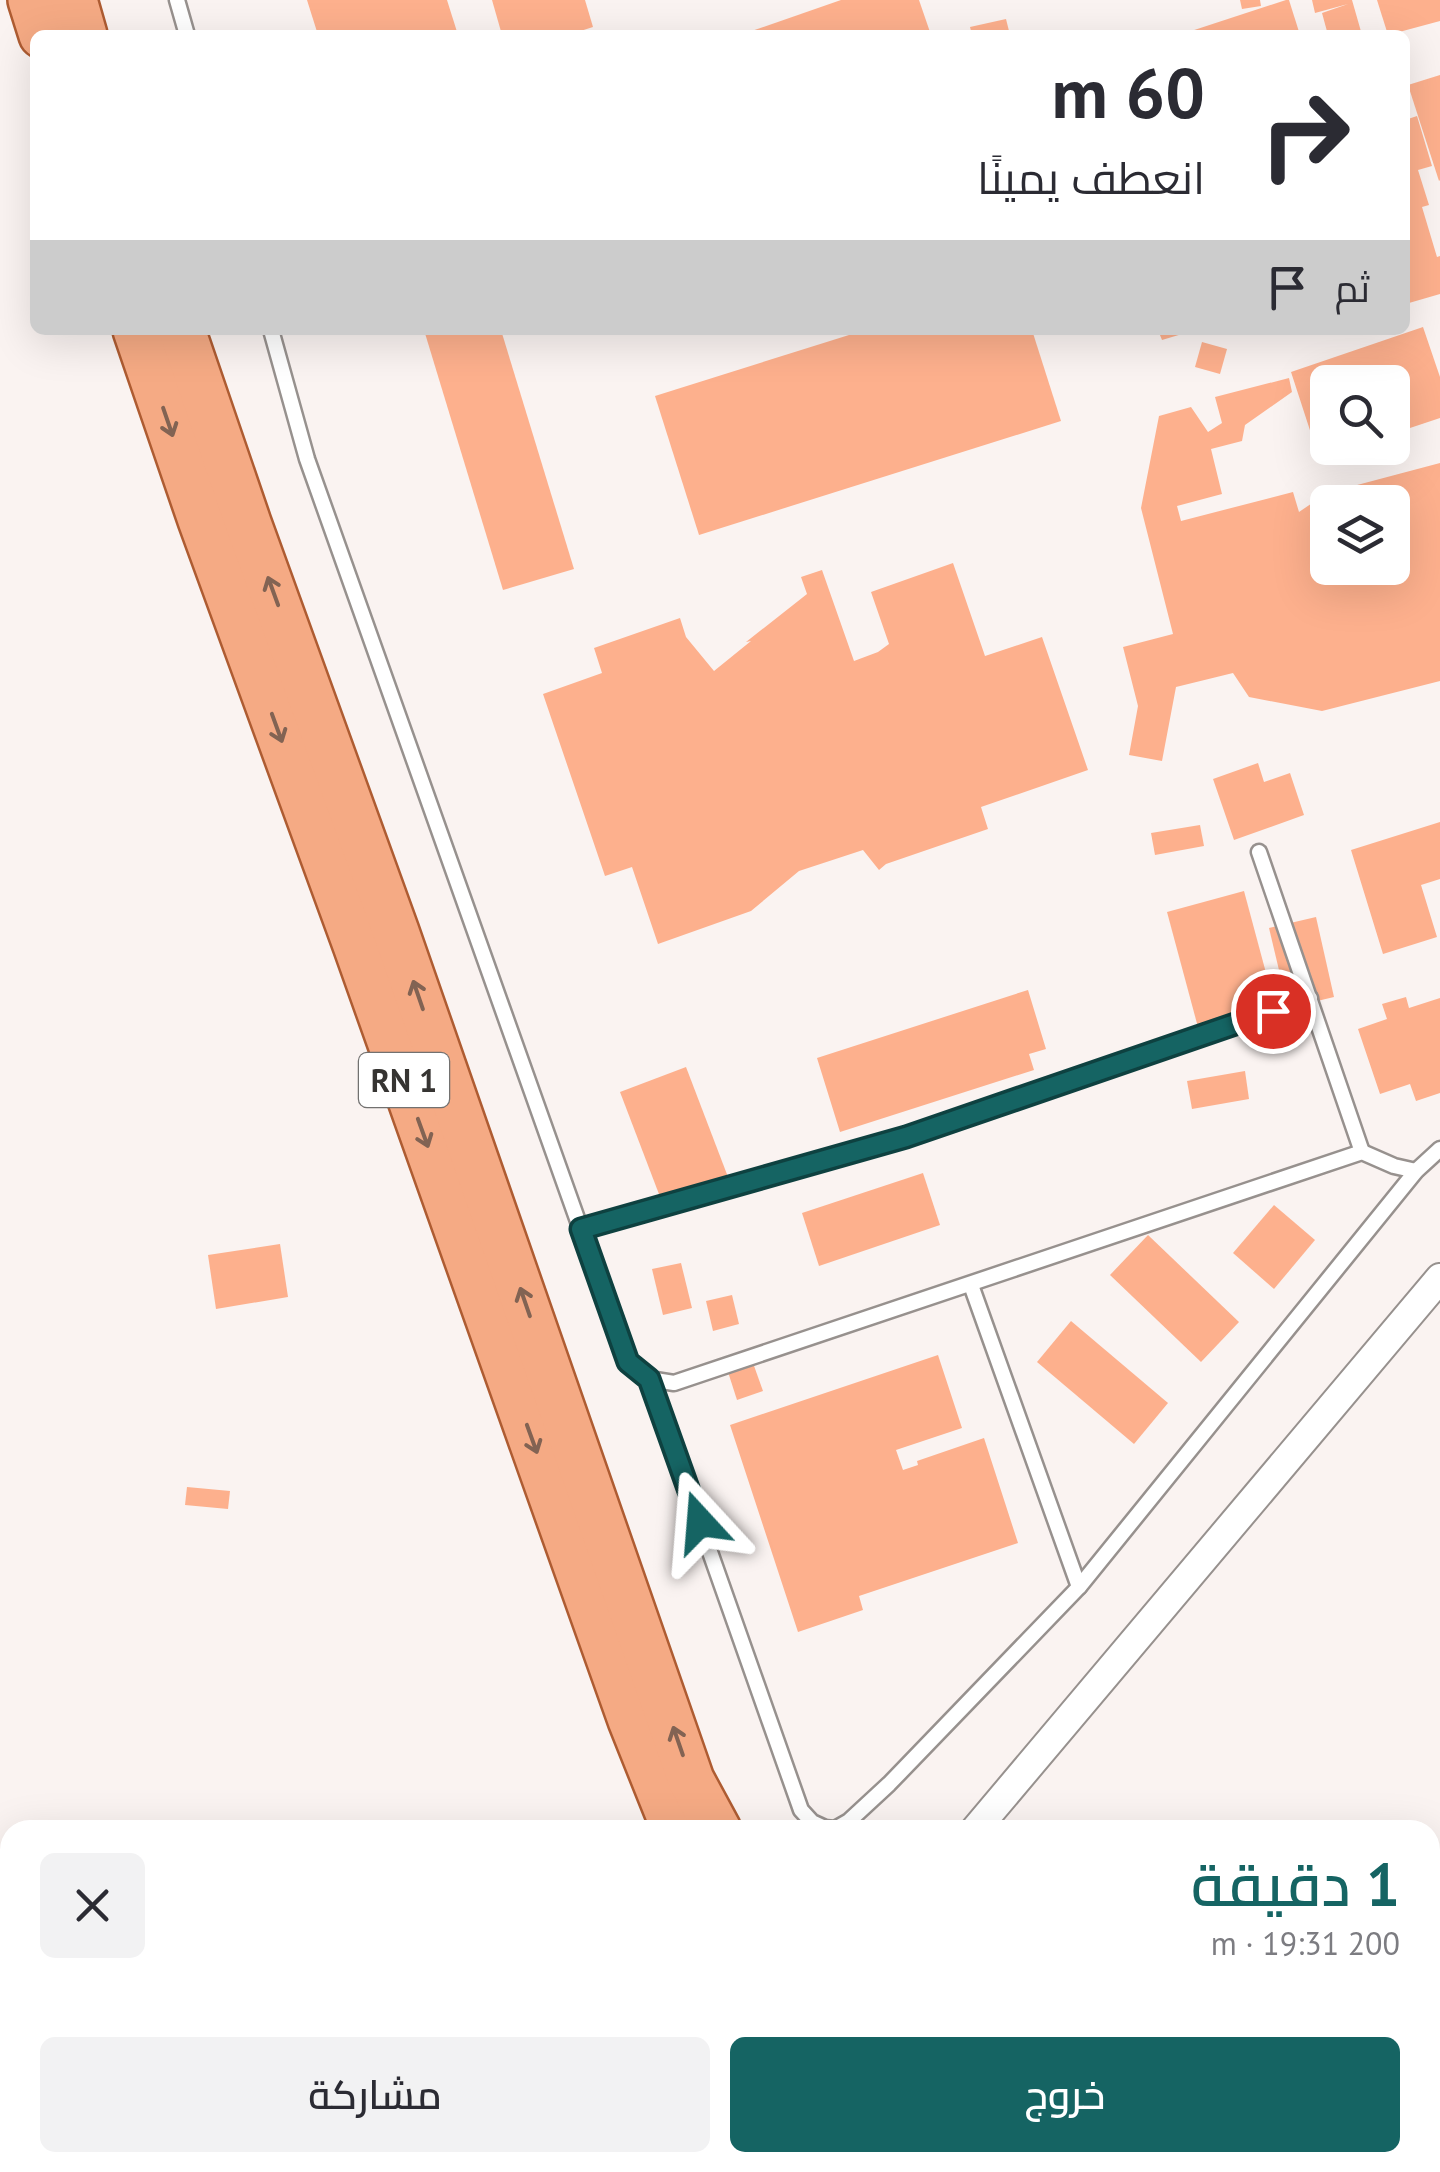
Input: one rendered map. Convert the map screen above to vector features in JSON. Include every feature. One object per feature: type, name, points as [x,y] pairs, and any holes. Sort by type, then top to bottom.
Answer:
[{"type":"main road","points":[[31,0],[40,30]]},
{"type":"main road","points":[[74,0],[83,30]]},
{"type":"main road","name":"RN 1","points":[[138,335],[631,1720],[671,1820]]},
{"type":"main road","name":"RN 1","points":[[184,335],[692,1780],[713,1820]]},
{"type":"street","points":[[984,1820],[1440,1278]]},
{"type":"lane","points":[[177,0],[186,30]]},
{"type":"lane","points":[[272,335],[308,459],[628,1362],[649,1379],[674,1383],[1362,1152],[1416,1171]]},
{"type":"lane","points":[[1259,852],[1362,1152]]},
{"type":"lane","points":[[581,1229],[906,1137],[1310,998]]},
{"type":"lane","points":[[850,1820],[1078,1587],[1416,1171],[1440,1149]]},
{"type":"lane","points":[[971,1284],[1078,1587]]},
{"type":"lane","points":[[649,1379],[802,1810],[810,1820]]},
{"type":"building","points":[[307,0],[447,0],[456,30],[316,30]]},
{"type":"building","points":[[492,0],[585,0],[593,27],[584,30],[501,30]]},
{"type":"building","points":[[841,0],[919,0],[929,30],[754,30]]},
{"type":"building","points":[[1240,0],[1260,0],[1261,6],[1242,9]]},
{"type":"building","points":[[1286,0],[1298,30],[1194,30]]},
{"type":"building","points":[[1312,0],[1352,0],[1361,30],[1327,30],[1322,13],[1348,4],[1315,13]]},
{"type":"building","points":[[1377,0],[1440,0],[1440,21],[1407,30],[1386,30]]},
{"type":"building","points":[[1006,19],[1009,30],[971,30],[970,27]]},
{"type":"building","points":[[1440,75],[1439,181],[1410,91],[1410,84]]},
{"type":"building","points":[[1417,116],[1432,166],[1418,170],[1429,205],[1422,207],[1437,257],[1440,256],[1440,294],[1410,303],[1410,118]]},
{"type":"building","points":[[1423,327],[1440,377],[1440,418],[1410,428],[1410,365],[1312,365],[1400,335],[1410,335],[1410,331]]},
{"type":"building","points":[[426,335],[503,335],[574,569],[503,590]]},
{"type":"building","points":[[849,335],[1034,335],[1061,421],[699,535],[655,396]]},
{"type":"building","points":[[1202,342],[1227,349],[1220,374],[1195,367]]},
{"type":"building","points":[[1310,366],[1310,430],[1291,372]]},
{"type":"building","points":[[1289,378],[1292,392],[1245,425],[1242,441],[1211,449],[1222,494],[1177,506],[1181,521],[1293,492],[1299,512],[1310,505],[1310,585],[1410,585],[1410,485],[1357,485],[1440,463],[1440,681],[1322,711],[1249,697],[1233,673],[1176,687],[1162,761],[1129,755],[1138,706],[1123,647],[1173,634],[1141,508],[1159,416],[1191,407],[1208,432],[1222,423],[1215,397]]},
{"type":"building","points":[[953,563],[985,656],[1042,637],[1088,770],[981,807],[988,829],[886,864],[879,870],[863,850],[799,871],[751,911],[658,944],[632,867],[605,876],[543,694],[602,673],[594,648],[680,618],[686,637],[714,671],[807,594],[801,577],[822,570],[854,661],[889,644],[871,592]]},
{"type":"building","points":[[1258,763],[1264,782],[1290,773],[1304,815],[1234,840],[1213,779]]},
{"type":"building","points":[[1440,822],[1440,879],[1421,885],[1437,937],[1383,954],[1351,850]]},
{"type":"building","points":[[1200,825],[1204,846],[1155,855],[1151,833]]},
{"type":"building","points":[[1244,891],[1276,1010],[1199,1031],[1167,912]]},
{"type":"building","points":[[1316,917],[1334,997],[1288,1008],[1269,928]]},
{"type":"building","points":[[1028,990],[1046,1049],[1029,1054],[1034,1070],[840,1132],[817,1058]]},
{"type":"building","points":[[1406,997],[1409,1008],[1440,998],[1440,1093],[1416,1101],[1410,1084],[1380,1094],[1358,1029],[1387,1019],[1382,1004]]},
{"type":"building","points":[[686,1067],[728,1177],[662,1202],[620,1092]]},
{"type":"building","points":[[1245,1071],[1249,1099],[1192,1109],[1187,1081]]},
{"type":"building","points":[[923,1173],[940,1225],[819,1266],[802,1213]]},
{"type":"building","points":[[1274,1205],[1315,1240],[1274,1289],[1233,1253]]},
{"type":"building","points":[[1148,1235],[1239,1322],[1201,1362],[1110,1275]]},
{"type":"building","points":[[280,1244],[288,1297],[216,1309],[208,1255]]},
{"type":"building","points":[[681,1263],[692,1308],[663,1315],[652,1269]]},
{"type":"building","points":[[732,1295],[739,1324],[713,1331],[706,1301]]},
{"type":"building","points":[[1071,1321],[1168,1403],[1134,1444],[1037,1362]]},
{"type":"building","points":[[938,1355],[962,1428],[896,1450],[903,1470],[918,1465],[917,1461],[984,1438],[1018,1543],[859,1596],[863,1610],[798,1632],[730,1425]]},
{"type":"building","points":[[753,1363],[763,1391],[737,1400],[728,1372]]},
{"type":"building","points":[[187,1487],[230,1491],[228,1509],[185,1505]]},
{"type":"route","points":[[700,1522],[649,1379],[628,1362],[581,1229],[906,1137],[1273,1011]]}]
